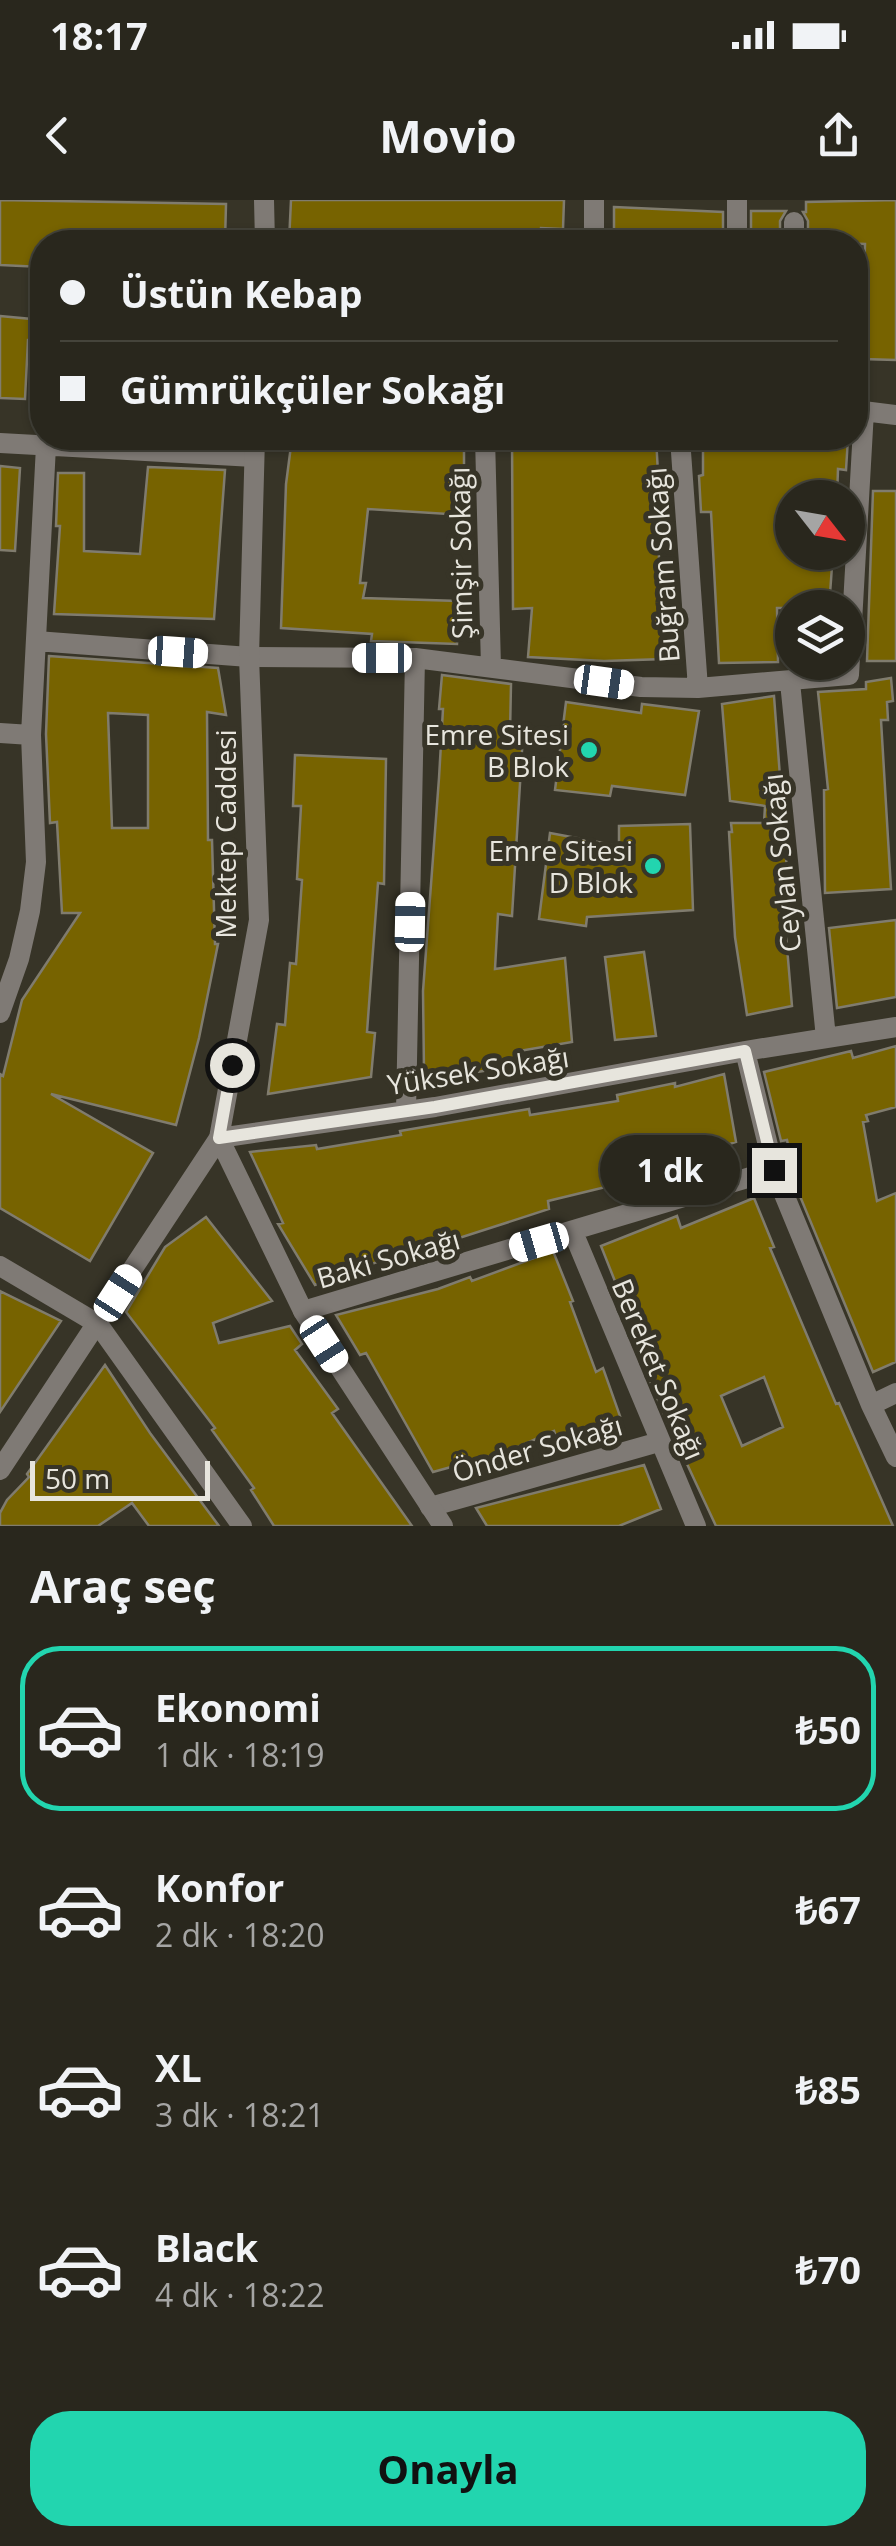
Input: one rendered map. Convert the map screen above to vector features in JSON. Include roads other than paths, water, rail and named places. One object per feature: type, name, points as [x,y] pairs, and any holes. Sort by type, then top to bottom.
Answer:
[{"type":"street","points":[[264,200],[264,230]]},
{"type":"street","points":[[594,200],[594,230]]},
{"type":"street","points":[[736,230],[737,200]]},
{"type":"street","points":[[868,411],[896,415]]},
{"type":"street","points":[[0,443],[30,445]]},
{"type":"street","points":[[0,1012],[8,968],[30,910],[36,862],[31,735],[46,450]]},
{"type":"street","name":"Mektep Caddesi","points":[[219,1138],[259,920],[250,657],[254,450]]},
{"type":"street","name":"Şimşir Sokağı","points":[[485,450],[490,666]]},
{"type":"street","name":"Buğram Sokağı","points":[[681,450],[698,688]]},
{"type":"street","points":[[36,641],[250,657],[414,658],[641,687],[698,688],[849,675],[858,450]]},
{"type":"street","points":[[406,1111],[414,658]]},
{"type":"street","name":"Ceylan Sokağı","points":[[790,682],[826,1038]]},
{"type":"street","points":[[0,733],[31,735]]},
{"type":"street","name":"Yüksek Sokağı","points":[[219,1138],[406,1111],[896,1028]]},
{"type":"street","points":[[745,1051],[774,1170],[896,1457]]},
{"type":"street","points":[[219,1138],[303,1311],[443,1526]]},
{"type":"street","points":[[0,1470],[219,1138]]},
{"type":"street","name":"Baki Sokağı","points":[[303,1311],[774,1170]]},
{"type":"street","name":"Bereket Sokağı","points":[[572,1232],[696,1526]]},
{"type":"street","points":[[0,1266],[98,1324],[242,1526]]},
{"type":"street","points":[[871,1405],[896,1393]]},
{"type":"street","name":"Önder Sokağı","points":[[430,1507],[659,1442]]},
{"type":"place","name":"Emre Sitesi B Blok","points":[[589,750]]},
{"type":"place","name":"Emre Sitesi D Blok","points":[[653,866]]}]
